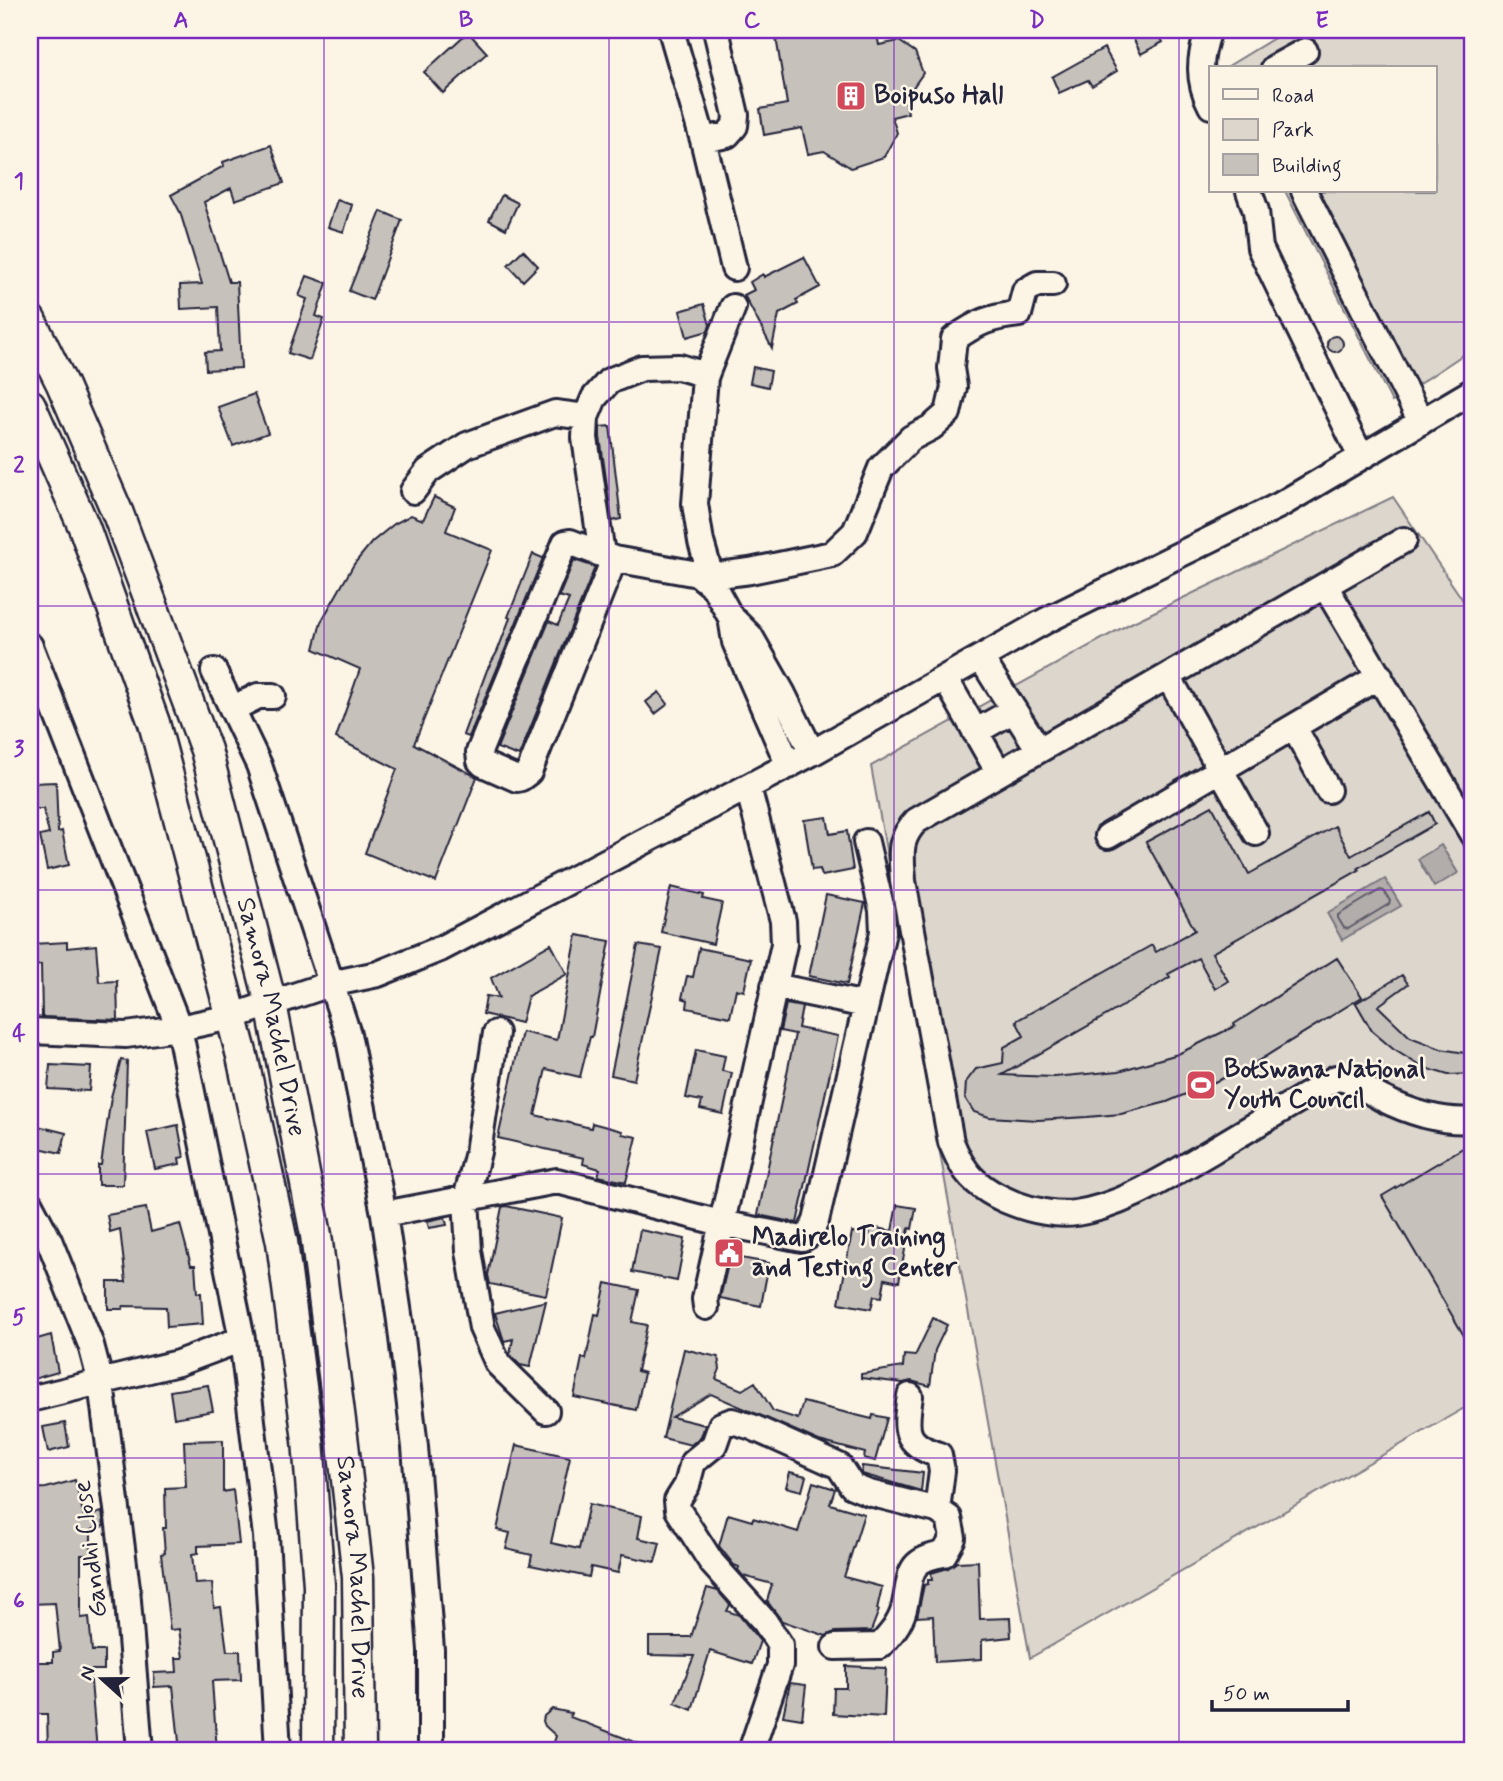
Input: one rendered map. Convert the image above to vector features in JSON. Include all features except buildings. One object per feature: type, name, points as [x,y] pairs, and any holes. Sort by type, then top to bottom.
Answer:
[{"type":"main road","name":"Samora Machel Drive","points":[[30,320],[62,384],[118,514],[206,750],[271,1004],[316,1235],[343,1444],[358,1577],[360,1751]]},
{"type":"main road","name":"Samora Machel Drive","points":[[30,405],[84,527],[154,723],[242,1056],[282,1242],[308,1440],[319,1585],[318,1751]]},
{"type":"street","points":[[671,30],[703,140],[734,268]]},
{"type":"street","points":[[703,140],[727,135],[732,131],[736,115],[716,30]]},
{"type":"street","points":[[1209,30],[1201,51],[1201,64],[1202,90],[1209,102]]},
{"type":"street","points":[[1278,66],[1305,51]]},
{"type":"street","points":[[1249,192],[1256,211],[1260,248],[1361,457]]},
{"type":"street","points":[[1305,192],[1421,422]]},
{"type":"street","points":[[706,374],[679,367],[642,368],[609,381],[594,398],[586,417],[585,438],[608,557],[529,772],[517,779],[483,764],[478,752],[561,547],[570,542],[608,557],[698,574],[713,581],[832,554],[855,532],[881,468],[911,438],[932,427],[948,413],[954,387],[951,368],[954,339],[992,316],[1019,314],[1025,290],[1037,284],[1053,285]]},
{"type":"street","points":[[733,307],[706,374],[695,504],[701,542],[713,581],[730,616],[735,642],[789,766]]},
{"type":"street","points":[[30,1031],[126,1035],[179,1028],[231,1017],[330,984],[378,974],[442,948],[789,766],[1047,620],[1280,505],[1473,391]]},
{"type":"street","points":[[413,492],[428,471],[467,445],[555,412],[586,417]]},
{"type":"street","points":[[1404,540],[916,821],[907,830],[901,845],[903,881],[951,1142],[963,1168],[983,1188],[1005,1200],[1032,1210],[1074,1213],[1110,1205],[1180,1169],[1336,1078],[1349,1079],[1383,1099],[1418,1113],[1461,1121],[1473,1120]]},
{"type":"street","points":[[1325,586],[1473,835]]},
{"type":"street","points":[[730,616],[750,636],[812,753]]},
{"type":"street","points":[[30,646],[179,1028],[242,1339],[266,1536],[278,1751]]},
{"type":"street","points":[[981,658],[1039,750]]},
{"type":"street","points":[[214,671],[259,765],[348,1034],[384,1214],[415,1447],[431,1640],[431,1751]]},
{"type":"street","points":[[1168,676],[1256,832]]},
{"type":"street","points":[[1108,836],[1380,676]]},
{"type":"street","points":[[945,678],[999,773]]},
{"type":"street","points":[[232,709],[258,696],[273,696]]},
{"type":"street","points":[[975,732],[1014,710]]},
{"type":"street","points":[[1294,727],[1328,790]]},
{"type":"street","points":[[706,1307],[705,1299],[721,1223],[784,944],[783,921],[748,787]]},
{"type":"street","points":[[384,1214],[557,1181],[721,1223],[802,1239],[809,1235],[816,1221],[883,932],[882,910],[866,842]]},
{"type":"street","points":[[774,986],[866,1005]]},
{"type":"street","points":[[496,1033],[478,1152],[466,1199],[469,1251],[482,1328],[498,1364],[546,1411]]},
{"type":"street","name":"Gandhi Close","points":[[30,1204],[49,1240],[91,1345],[101,1383],[127,1588],[140,1751]]},
{"type":"street","points":[[30,1399],[178,1363],[242,1339]]},
{"type":"street","points":[[910,1396],[906,1421],[911,1439],[922,1450],[939,1455],[942,1471],[937,1510]]},
{"type":"street","points":[[751,1751],[780,1665],[780,1646],[765,1622],[712,1563],[678,1510],[677,1501],[687,1485],[693,1462],[714,1445],[721,1425],[732,1421],[752,1427],[839,1466],[852,1486],[869,1493],[937,1510],[949,1518],[953,1538],[944,1554],[924,1557],[915,1565],[907,1585],[904,1611],[893,1632],[880,1646],[835,1647]]},
{"type":"green space","points":[[1280,30],[1473,30],[1473,348],[1392,402],[1286,192],[1436,192],[1436,66],[1228,66],[1279,35]]},
{"type":"green space","name":"Botswana National Youth Council","points":[[1393,497],[1473,615],[1473,1403],[1030,1658],[871,766],[1129,624]]},
{"type":"water","points":[[1441,845],[1458,873],[1434,887],[1418,859]]},
{"type":"water","points":[[1385,879],[1401,906],[1342,940],[1327,913]]},
{"type":"place","name":"Boipuso Hall","points":[[851,96]]},
{"type":"place","name":"Botswana National Youth Council","points":[[1201,1085]]},
{"type":"place","name":"Madirelo Training and Testing Center","points":[[729,1253]]}]
